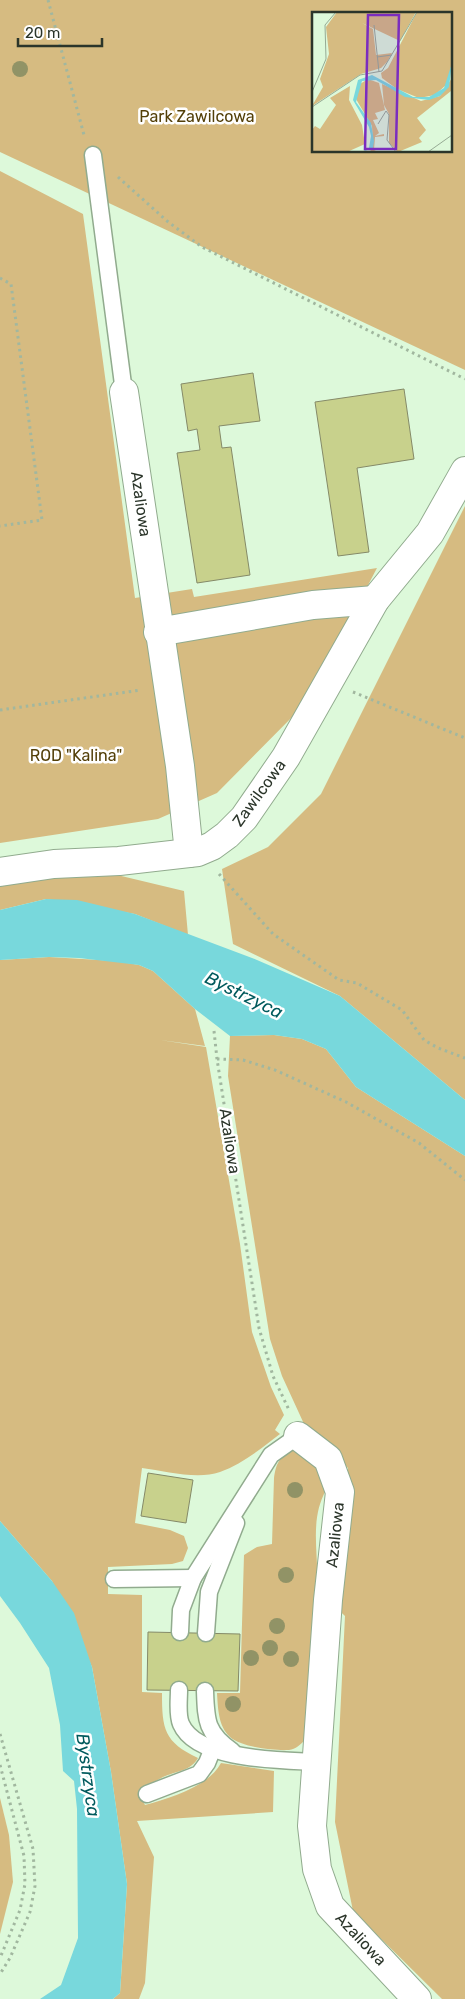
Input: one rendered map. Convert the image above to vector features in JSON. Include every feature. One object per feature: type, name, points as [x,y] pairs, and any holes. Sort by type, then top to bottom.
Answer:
[{"type":"street","name":"Azaliowa","points":[[124,392],[158,632],[194,853]]},
{"type":"street","name":"Zawilcowa","points":[[0,872],[54,864],[119,861],[194,853],[212,846],[227,835],[244,818],[286,757],[327,681],[376,600],[430,533],[465,471]]},
{"type":"street","points":[[158,632],[313,605],[376,600]]},
{"type":"street","name":"Azaliowa","points":[[298,1436],[328,1459],[340,1492],[328,1600],[312,1826],[317,1868],[330,1906],[418,1999]]},
{"type":"lane","name":"Azaliowa","points":[[93,155],[124,392]]},
{"type":"lane","points":[[180,1632],[181,1610],[192,1578],[271,1455],[298,1436]]},
{"type":"lane","points":[[206,1633],[209,1592],[248,1492]]},
{"type":"lane","points":[[114,1579],[192,1578]]},
{"type":"lane","points":[[179,1690],[181,1724],[187,1733],[198,1742],[238,1755],[316,1762]]},
{"type":"lane","points":[[205,1691],[208,1726],[216,1737],[238,1755]]},
{"type":"lane","points":[[147,1794],[199,1774],[207,1763],[213,1748]]},
{"type":"path","points":[[48,0],[89,151],[93,155],[167,221],[202,247],[465,379]]},
{"type":"path","points":[[0,278],[11,284],[42,520],[0,526]]},
{"type":"path","points":[[327,681],[465,738]]},
{"type":"path","points":[[0,710],[167,686]]},
{"type":"path","points":[[194,853],[272,934],[339,980],[357,983],[402,1010],[424,1040],[438,1048],[465,1058]]},
{"type":"path","name":"Azaliowa","points":[[214,1030],[259,1328],[273,1376],[290,1412],[298,1436]]},
{"type":"path","points":[[217,1059],[243,1060],[275,1070],[346,1102],[419,1143],[465,1180]]},
{"type":"path","points":[[0,1734],[33,1849],[35,1866],[35,1886],[30,1912],[10,1958],[0,1974]]},
{"type":"path","points":[[0,1765],[24,1856],[25,1884],[20,1910],[0,1958]]},
{"type":"green space","name":"Park Zawilcowa","points":[[0,0],[465,0],[465,370],[0,152]]},
{"type":"green space","name":"ROD \"Kalina\"","points":[[0,171],[83,214],[135,598],[192,589],[194,597],[377,568],[306,703],[217,793],[158,819],[0,843]]},
{"type":"green space","points":[[465,506],[465,1100],[340,996],[233,944],[222,869],[268,847],[321,794]]},
{"type":"green space","points":[[113,874],[184,891],[188,935],[135,914],[46,899],[0,910],[0,884],[38,876]]},
{"type":"green space","points":[[49,957],[116,961],[139,965],[153,971],[195,1009],[205,1046],[160,1040],[206,1047],[240,1244],[252,1332],[271,1387],[284,1415],[275,1430],[280,1434],[244,1460],[220,1472],[192,1475],[142,1468],[135,1523],[170,1530],[184,1536],[188,1548],[183,1561],[172,1564],[108,1567],[108,1594],[142,1595],[142,1692],[162,1693],[164,1725],[167,1733],[178,1746],[198,1758],[191,1766],[163,1777],[138,1791],[145,1805],[177,1795],[198,1785],[207,1779],[221,1763],[274,1771],[273,1812],[137,1821],[154,1857],[145,1983],[139,1999],[113,1999],[120,1993],[127,1884],[111,1772],[92,1667],[52,1581],[0,1521],[0,960]]},
{"type":"green space","points":[[274,1035],[302,1039],[326,1049],[356,1087],[465,1156],[465,1999],[442,1999],[353,1911],[335,1822],[345,1616],[328,1600],[348,1468],[310,1437],[282,1376],[270,1339],[228,1076],[230,1036]]},
{"type":"green space","points":[[291,1451],[299,1451],[316,1457],[326,1490],[321,1502],[316,1525],[316,1606],[305,1740],[294,1749],[283,1750],[250,1746],[230,1737],[221,1722],[217,1693],[240,1693],[244,1555],[257,1547],[272,1544],[275,1473],[280,1459]]},
{"type":"green space","points":[[0,1798],[9,1835],[13,1882],[0,1934]]},
{"type":"water","name":"Bystrzyca","points":[[46,899],[77,900],[135,914],[257,960],[340,996],[465,1100],[465,1156],[356,1087],[326,1049],[302,1039],[274,1035],[230,1036],[195,1009],[153,971],[139,965],[79,958],[49,957],[0,960],[0,910]]},
{"type":"water","name":"Bystrzyca","points":[[0,1521],[52,1581],[74,1613],[92,1667],[111,1772],[127,1884],[120,1993],[113,1999],[40,1999],[61,1985],[78,1938],[77,1809],[74,1781],[63,1771],[60,1725],[49,1668],[0,1596]]},
{"type":"building","points":[[253,373],[260,421],[219,426],[222,448],[231,447],[250,575],[197,583],[177,453],[200,450],[197,429],[188,431],[181,384]]},
{"type":"building","points":[[404,389],[414,459],[357,468],[369,552],[338,556],[315,402]]},
{"type":"building","points":[[148,1473],[193,1480],[186,1523],[141,1516]]},
{"type":"building","points":[[148,1632],[240,1634],[238,1691],[147,1690]]}]
